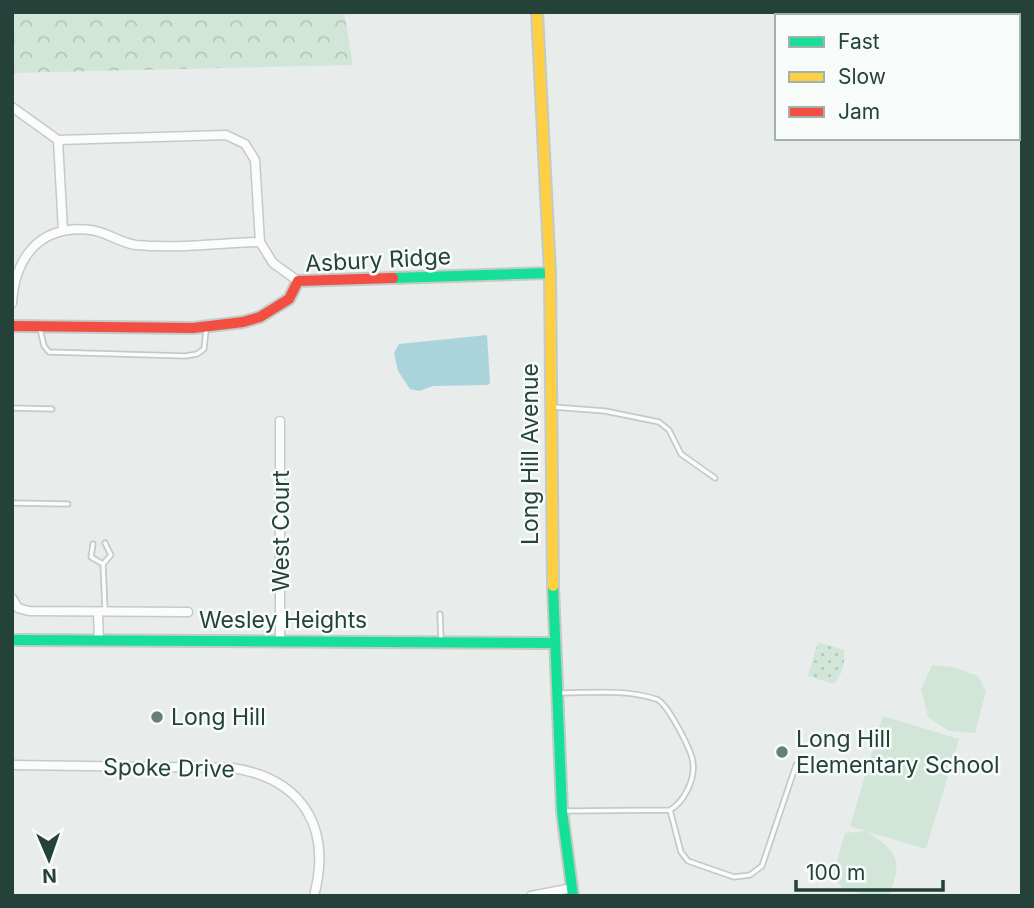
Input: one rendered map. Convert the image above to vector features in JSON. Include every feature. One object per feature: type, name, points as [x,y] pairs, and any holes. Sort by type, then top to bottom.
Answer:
[{"type":"street","name":"Long Hill Avenue","points":[[537,12],[550,273],[553,643],[562,811],[573,892]]},
{"type":"street","points":[[12,107],[58,141],[226,135],[245,144],[255,160],[260,242],[273,263],[298,281]]},
{"type":"street","points":[[58,141],[63,231]]},
{"type":"street","points":[[12,303],[15,277],[24,258],[45,239],[63,231],[92,230],[136,245],[260,242]]},
{"type":"street","name":"Asbury Ridge","points":[[12,326],[145,329],[207,326],[260,317],[289,299],[298,281],[550,273]]},
{"type":"street","name":"West Court","points":[[280,421],[280,641]]},
{"type":"street","points":[[12,598],[18,608],[29,611],[188,612]]},
{"type":"street","points":[[99,641],[102,613]]},
{"type":"street","name":"Wesley Heights","points":[[12,640],[553,643]]},
{"type":"street","name":"Spoke Drive","points":[[12,765],[233,768],[258,772],[281,782],[312,817],[320,854],[314,896]]},
{"type":"street","points":[[531,896],[573,892]]},
{"type":"lane","points":[[40,327],[44,346],[53,353],[185,356],[197,354],[204,349],[207,326]]},
{"type":"lane","points":[[551,406],[605,411],[659,422],[668,430],[681,454],[715,478]]},
{"type":"lane","points":[[12,408],[52,409]]},
{"type":"lane","points":[[12,503],[68,504]]},
{"type":"lane","points":[[102,613],[103,564],[111,555],[105,543]]},
{"type":"lane","points":[[93,544],[91,556],[103,564]]},
{"type":"lane","points":[[440,614],[441,642]]},
{"type":"lane","points":[[556,693],[621,692],[659,699],[669,710],[694,765],[685,796],[670,810],[562,811]]},
{"type":"lane","points":[[670,810],[681,852],[688,861],[734,877],[750,876],[762,866],[796,765]]},
{"type":"green space","points":[[12,12],[344,12],[353,65],[12,73]]},
{"type":"green space","points":[[818,642],[844,650],[843,668],[833,684],[808,676]]},
{"type":"green space","points":[[932,665],[953,667],[978,676],[986,691],[975,733],[949,731],[928,717],[921,689]]},
{"type":"green space","points":[[883,716],[959,739],[926,849],[868,832],[892,852],[896,873],[889,896],[868,896],[842,888],[833,874],[845,833],[866,831],[850,826]]},
{"type":"water","points":[[487,335],[490,383],[487,385],[433,386],[419,391],[410,389],[398,371],[394,353],[399,344]]},
{"type":"traffic: fast","points":[[393,278],[550,273]]},
{"type":"traffic: fast","points":[[553,586],[562,811],[573,896]]},
{"type":"traffic: fast","points":[[12,640],[553,643]]},
{"type":"traffic: slow","points":[[537,12],[550,273],[553,586]]},
{"type":"traffic: jam","points":[[12,326],[193,328],[243,322],[260,317],[289,299],[298,281],[393,278]]},
{"type":"place","name":"Long Hill","points":[[157,717]]},
{"type":"place","name":"Long Hill Elementary School","points":[[782,752]]}]
